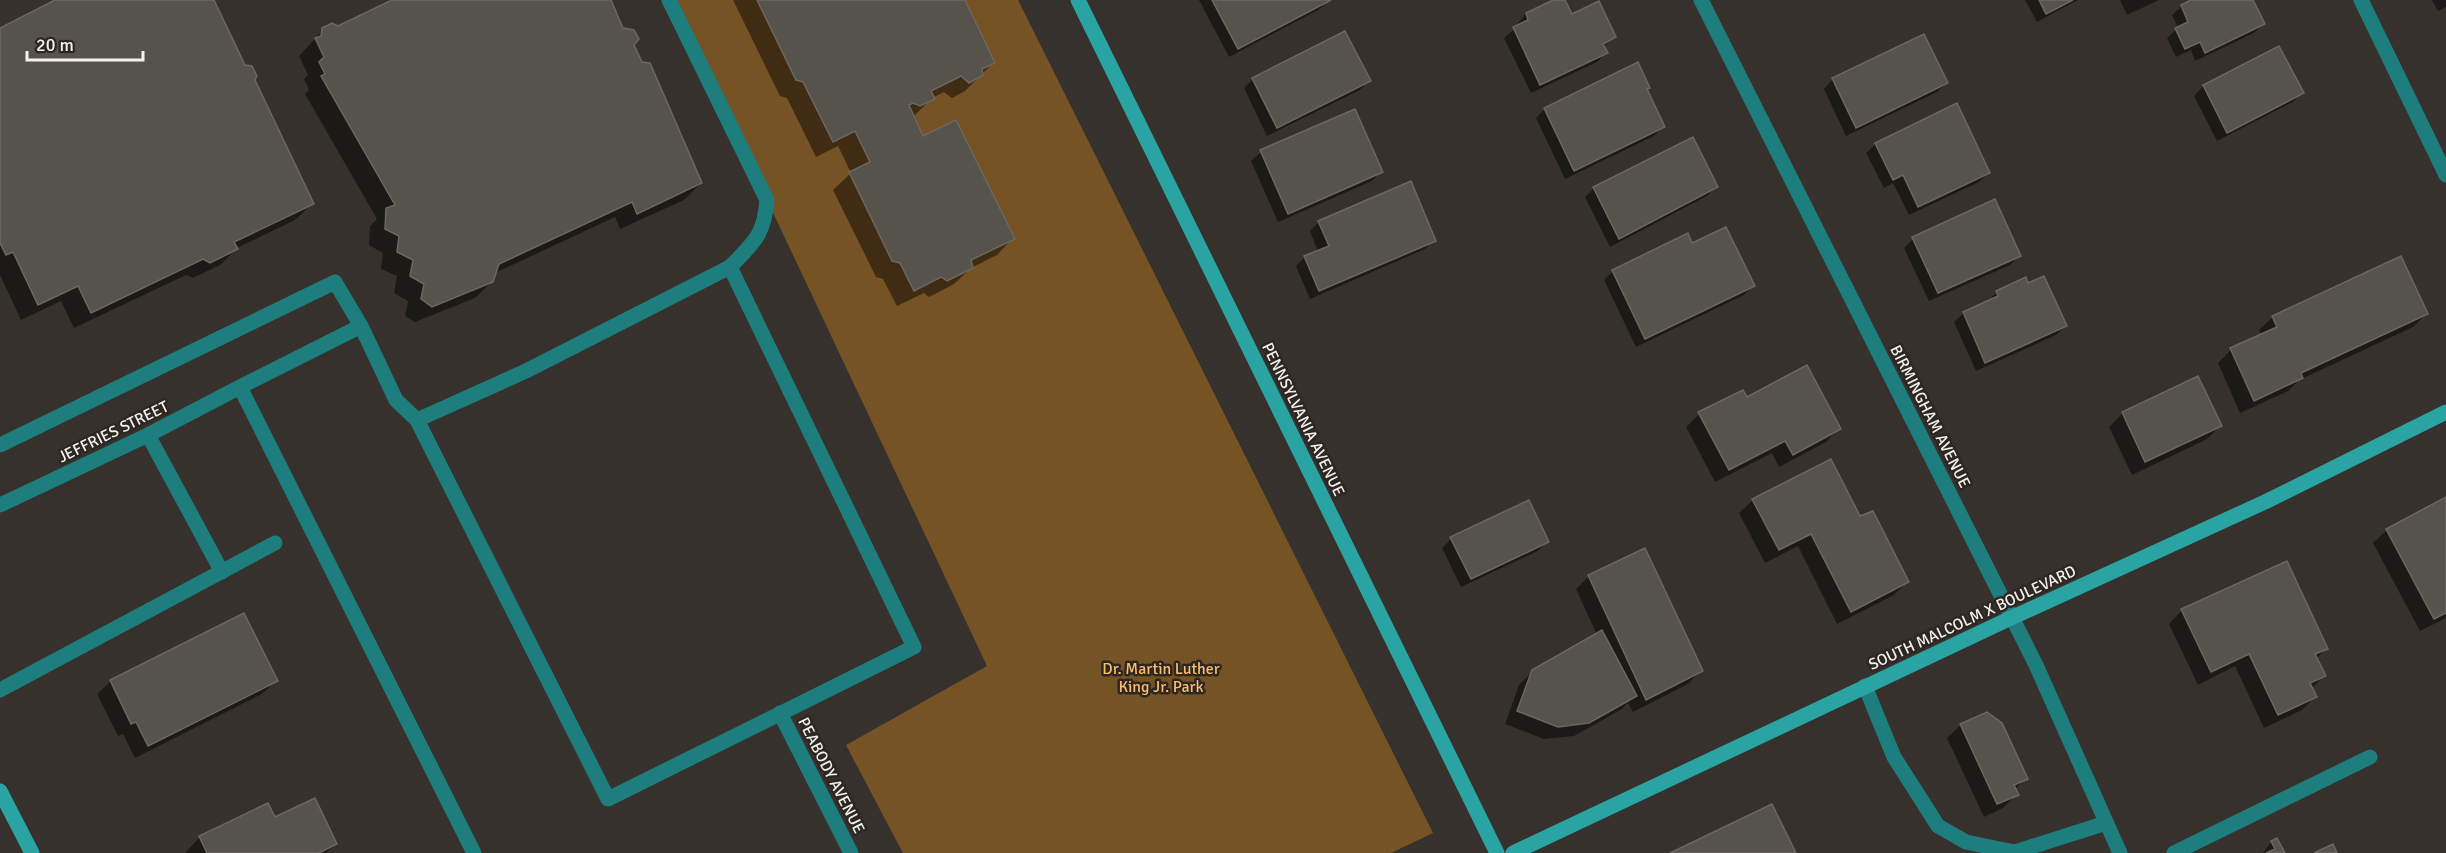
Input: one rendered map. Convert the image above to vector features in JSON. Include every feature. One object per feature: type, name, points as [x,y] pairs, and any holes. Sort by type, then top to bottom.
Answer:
[{"type":"street","points":[[417,420],[526,371],[730,267],[758,237],[765,220],[767,200],[669,0]]},
{"type":"street","name":"PENNSYLVANIA AVENUE","points":[[1078,0],[1497,853]]},
{"type":"street","name":"BIRMINGHAM AVENUE","points":[[1701,0],[2036,665],[2120,853]]},
{"type":"street","points":[[2361,0],[2446,175]]},
{"type":"street","points":[[0,445],[335,282],[361,326],[396,400],[417,420],[608,799],[914,647],[730,267]]},
{"type":"street","name":"JEFFRIES STREET","points":[[0,505],[148,435],[361,326]]},
{"type":"street","points":[[240,387],[474,853]]},
{"type":"street","name":"SOUTH MALCOLM X BOULEVARD","points":[[1513,853],[1865,686],[2265,502],[2446,412]]},
{"type":"street","points":[[148,435],[222,572]]},
{"type":"street","points":[[0,690],[275,543]]},
{"type":"street","points":[[1865,686],[1894,757],[1938,826],[1966,842],[2015,852],[2106,823]]},
{"type":"street","name":"PEABODY AVENUE","points":[[780,713],[851,853]]},
{"type":"street","points":[[2174,853],[2370,757]]},
{"type":"street","points":[[0,791],[32,853]]},
{"type":"green space","name":"Dr. Martin Luther King Jr. Park","points":[[670,0],[1018,0],[1433,833],[1391,853],[903,853],[846,745],[987,666]]},
{"type":"building","points":[[55,0],[214,0],[245,65],[252,66],[257,76],[255,80],[314,204],[234,242],[238,249],[210,263],[203,259],[91,313],[78,286],[38,305],[13,252],[6,255],[0,243],[0,28]]},
{"type":"building","points":[[392,0],[611,0],[623,28],[634,30],[639,39],[634,45],[642,62],[650,63],[702,183],[637,214],[632,202],[499,264],[493,282],[432,307],[421,299],[424,284],[410,276],[413,260],[397,252],[399,236],[385,229],[386,208],[395,205],[321,76],[325,74],[319,62],[324,57],[315,38],[321,36],[322,28],[332,23],[338,26]]},
{"type":"building","points":[[757,0],[965,0],[995,63],[982,69],[983,75],[969,83],[961,76],[931,91],[935,99],[920,106],[913,103],[909,105],[923,136],[956,120],[1015,239],[971,260],[973,268],[947,281],[941,277],[914,291],[900,263],[892,261],[849,172],[870,162],[855,131],[833,142],[803,82],[796,80]]},
{"type":"building","points":[[1212,0],[1331,0],[1238,49]]},
{"type":"building","points":[[1553,0],[1565,0],[1572,14],[1599,1],[1616,37],[1603,44],[1608,53],[1540,85],[1513,27],[1528,20],[1526,13]]},
{"type":"building","points":[[2039,0],[2073,0],[2046,14]]},
{"type":"building","points":[[2191,0],[2253,0],[2265,24],[2205,53],[2200,42],[2185,49],[2175,28],[2188,22],[2181,5]]},
{"type":"building","points":[[1345,31],[1371,81],[1277,128],[1252,78]]},
{"type":"building","points":[[1924,34],[1948,83],[1856,128],[1832,78]]},
{"type":"building","points":[[2279,46],[2304,93],[2227,133],[2203,85]]},
{"type":"building","points":[[1638,62],[1650,88],[1647,89],[1665,127],[1574,171],[1544,108]]},
{"type":"building","points":[[1957,103],[1990,173],[1918,207],[1903,175],[1893,180],[1875,143]]},
{"type":"building","points":[[1355,109],[1383,172],[1288,214],[1260,150]]},
{"type":"building","points":[[1693,137],[1718,187],[1619,239],[1593,187]]},
{"type":"building","points":[[1411,181],[1436,241],[1319,291],[1304,256],[1329,246],[1318,221]]},
{"type":"building","points":[[1995,199],[2021,256],[1938,293],[1912,237]]},
{"type":"building","points":[[1726,227],[1755,286],[1645,339],[1612,270],[1688,233],[1692,243]]},
{"type":"building","points":[[2401,256],[2428,314],[2301,373],[2303,378],[2254,401],[2230,348],[2277,327],[2272,316]]},
{"type":"building","points":[[2044,276],[2067,326],[1985,363],[1963,312],[1998,296],[1996,291],[2026,277],[2028,283]]},
{"type":"building","points":[[1807,365],[1841,429],[1793,455],[1785,441],[1729,470],[1698,412],[1743,390],[1747,397]]},
{"type":"building","points":[[2198,376],[2222,426],[2145,462],[2122,412]]},
{"type":"building","points":[[1831,459],[1860,516],[1873,511],[1909,582],[1851,612],[1811,534],[1779,550],[1752,499]]},
{"type":"building","points":[[2446,497],[2446,613],[2434,619],[2386,529]]},
{"type":"building","points":[[1529,500],[1549,542],[1471,579],[1450,537]]},
{"type":"building","points":[[1645,548],[1703,671],[1646,700],[1588,575]]},
{"type":"building","points":[[2287,561],[2328,649],[2315,654],[2326,676],[2310,683],[2317,697],[2278,715],[2249,654],[2211,672],[2181,609]]},
{"type":"building","points":[[244,613],[278,681],[148,746],[136,722],[131,724],[110,680]]},
{"type":"building","points":[[1602,630],[1637,696],[1589,723],[1558,727],[1517,711],[1532,670]]},
{"type":"building","points":[[1987,712],[2002,723],[2028,779],[2014,785],[2019,795],[1997,804],[1960,724]]},
{"type":"building","points":[[315,798],[337,844],[319,853],[207,853],[199,836],[268,803],[275,817]]},
{"type":"building","points":[[1772,804],[1796,853],[1670,853]]},
{"type":"building","points":[[2277,838],[2285,853],[2266,853],[2275,849],[2271,841]]},
{"type":"building","points":[[2333,844],[2337,853],[2314,853]]}]
